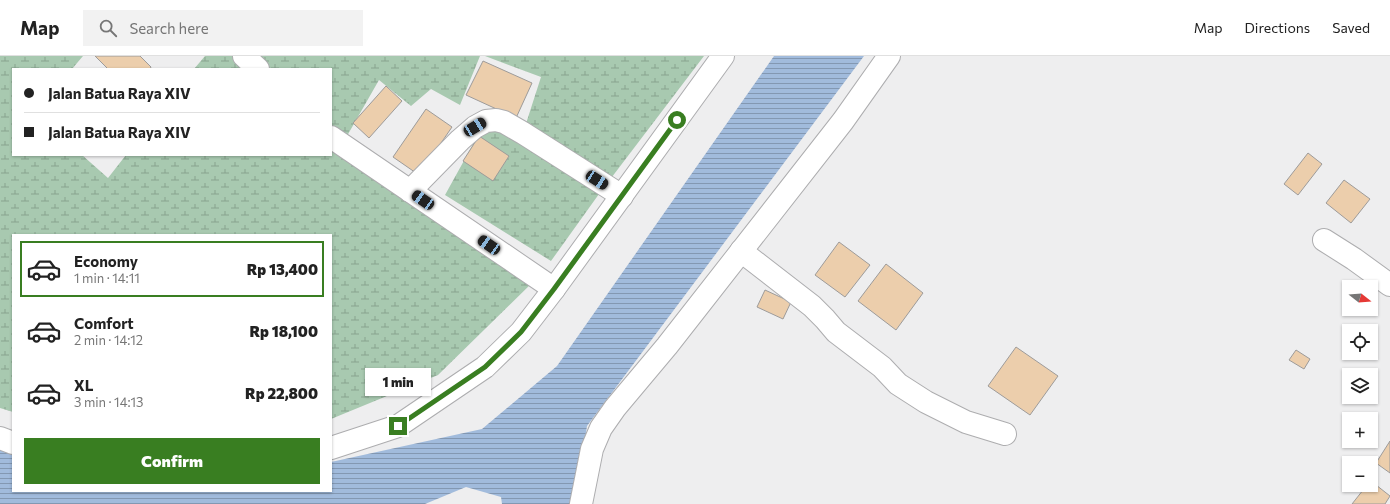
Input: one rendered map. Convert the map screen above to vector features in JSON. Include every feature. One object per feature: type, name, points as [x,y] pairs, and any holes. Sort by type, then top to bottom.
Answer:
[{"type":"street","points":[[244,56],[257,68]]},
{"type":"street","points":[[332,448],[398,426],[485,367],[521,332],[554,289],[723,56]]},
{"type":"street","points":[[581,504],[592,449],[601,428],[615,408],[667,346],[843,121],[889,56]]},
{"type":"street","points":[[410,192],[460,140],[475,127],[486,121],[496,120],[504,122],[524,133],[622,196]]},
{"type":"street","points":[[333,139],[554,289]]},
{"type":"street","points":[[1324,240],[1354,259],[1390,285]]},
{"type":"street","points":[[741,251],[812,306],[836,332],[882,367],[898,384],[926,402],[966,422],[1005,434]]},
{"type":"street","points":[[0,438],[12,443]]},
{"type":"green space","points":[[0,56],[83,56],[73,68],[12,68],[12,156],[83,156],[108,178],[125,156],[332,156],[332,68],[195,68],[205,56],[480,56],[460,105],[431,89],[411,106],[379,80],[347,136],[534,281],[438,375],[332,419],[332,234],[12,234],[12,412],[0,408]]},
{"type":"green space","points":[[485,56],[704,56],[599,194],[551,261],[445,195],[487,119],[522,136],[541,77]]},
{"type":"water","points":[[774,56],[864,56],[587,426],[575,504],[502,504],[501,497],[466,487],[425,504],[0,504],[0,445],[12,449],[12,492],[332,492],[332,462],[482,429],[557,366]]},
{"type":"building","points":[[95,56],[140,56],[151,67],[150,68],[107,68]]},
{"type":"building","points":[[483,61],[532,83],[516,118],[466,95]]},
{"type":"building","points":[[386,86],[402,101],[369,138],[353,123]]},
{"type":"building","points":[[426,109],[452,127],[419,175],[393,157]]},
{"type":"building","points":[[479,136],[509,156],[493,181],[463,161]]},
{"type":"building","points":[[1308,153],[1322,164],[1298,195],[1284,184]]},
{"type":"building","points":[[1344,180],[1370,199],[1351,223],[1326,203]]},
{"type":"building","points":[[839,242],[870,265],[845,297],[815,275]]},
{"type":"building","points":[[886,264],[923,293],[896,330],[858,301]]},
{"type":"building","points":[[765,290],[791,302],[783,319],[757,307]]},
{"type":"building","points":[[1016,347],[1058,376],[1030,415],[988,386]]},
{"type":"building","points":[[1296,350],[1310,359],[1304,369],[1289,360]]},
{"type":"building","points":[[1390,441],[1390,473],[1378,464],[1378,460]]},
{"type":"building","points":[[1378,487],[1390,496],[1385,504],[1352,504],[1361,492],[1378,492]]},
{"type":"route","points":[[398,426],[485,367],[521,332],[677,120]]}]
